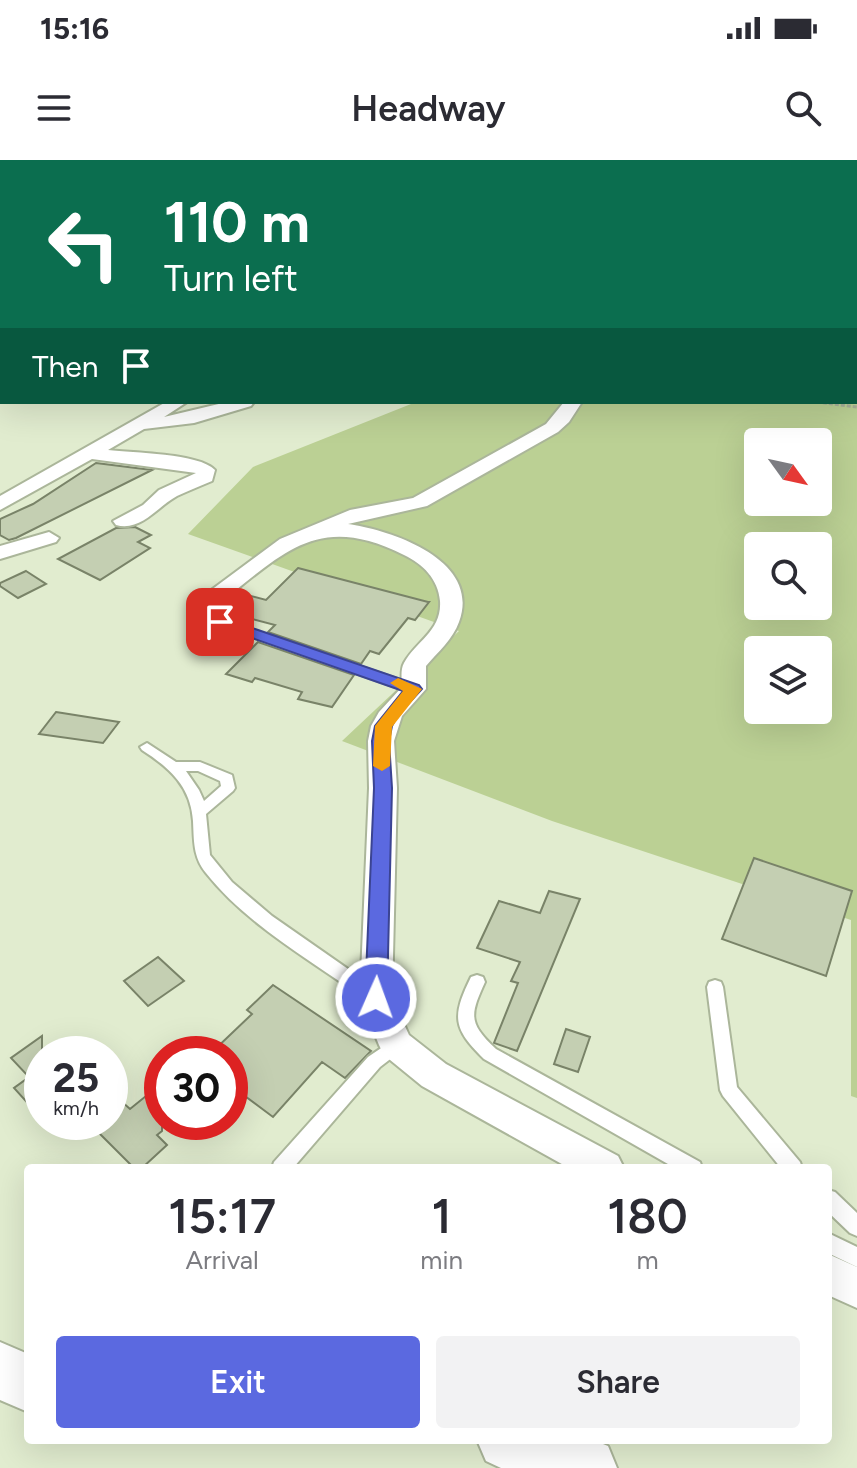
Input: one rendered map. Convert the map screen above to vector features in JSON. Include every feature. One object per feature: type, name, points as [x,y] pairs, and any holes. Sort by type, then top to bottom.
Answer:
[{"type":"main road","points":[[0,1371],[24,1381]]},
{"type":"main road","points":[[518,1444],[586,1468]]},
{"type":"street","points":[[0,504],[174,404]]},
{"type":"street","points":[[136,426],[194,418],[239,404]]},
{"type":"street","points":[[206,602],[313,531],[357,514],[393,510],[420,502],[552,428],[572,404]]},
{"type":"street","points":[[88,453],[190,465],[206,470],[205,477],[166,494],[150,509],[123,521]]},
{"type":"street","points":[[313,531],[342,529],[362,533],[423,556],[441,575],[451,605],[442,636],[414,666],[414,689],[392,712],[384,726],[381,741],[383,788],[376,998],[396,1045],[434,1075],[598,1164]]},
{"type":"street","points":[[0,553],[49,538]]},
{"type":"street","points":[[832,1276],[857,1288]]},
{"type":"lane","points":[[199,636],[220,622],[414,689]]},
{"type":"lane","points":[[147,747],[176,766],[187,779],[199,813],[199,845],[208,866],[231,892],[376,998]]},
{"type":"lane","points":[[176,766],[200,767],[227,778],[228,788],[199,813]]},
{"type":"lane","points":[[477,982],[463,1012],[465,1025],[474,1040],[490,1054],[686,1164]]},
{"type":"lane","points":[[715,987],[729,1090],[790,1164]]},
{"type":"lane","points":[[285,1164],[374,1062],[396,1045]]},
{"type":"lane","points":[[832,1203],[857,1226]]},
{"type":"lane","points":[[832,1245],[857,1257]]},
{"type":"path","points":[[833,404],[857,407]]},
{"type":"green space","points":[[411,404],[857,404],[857,1098],[851,1096],[851,920],[552,821],[342,741],[459,631],[188,534],[253,467]]},
{"type":"building","points":[[96,463],[152,470],[16,538],[9,540],[0,535],[0,519],[33,504]]},
{"type":"building","points":[[135,527],[151,535],[138,542],[150,548],[100,580],[58,559],[116,528]]},
{"type":"building","points":[[298,568],[429,602],[415,620],[408,618],[379,654],[370,651],[361,664],[268,632],[275,625],[233,614],[251,596],[266,600]]},
{"type":"building","points":[[26,571],[46,584],[18,598],[0,586],[0,583]]},
{"type":"building","points":[[258,642],[354,675],[332,707],[298,699],[302,692],[255,678],[252,682],[226,674]]},
{"type":"building","points":[[56,712],[119,722],[103,743],[39,734]]},
{"type":"building","points":[[754,858],[852,891],[826,976],[722,939]]},
{"type":"building","points":[[549,891],[580,899],[517,1051],[494,1043],[518,983],[511,981],[520,962],[477,948],[499,901],[540,913]]},
{"type":"building","points":[[158,957],[184,981],[148,1006],[124,981]]},
{"type":"building","points":[[273,985],[371,1051],[345,1078],[322,1062],[273,1117],[248,1098],[248,1036],[229,1036],[252,1014],[247,1010]]},
{"type":"building","points":[[566,1029],[590,1037],[578,1072],[554,1064]]},
{"type":"building","points":[[24,1049],[24,1072],[11,1058]]},
{"type":"building","points":[[24,1081],[24,1099],[14,1088]]},
{"type":"building","points":[[144,1098],[144,1140],[162,1140],[167,1145],[146,1164],[130,1164],[106,1140],[128,1140],[128,1107],[130,1109]]},
{"type":"slow traffic","points":[[382,766],[384,726],[392,712],[414,689],[398,683]]},
{"type":"route","points":[[220,622],[414,689],[392,712],[384,726],[381,741],[383,788],[376,998]]}]
